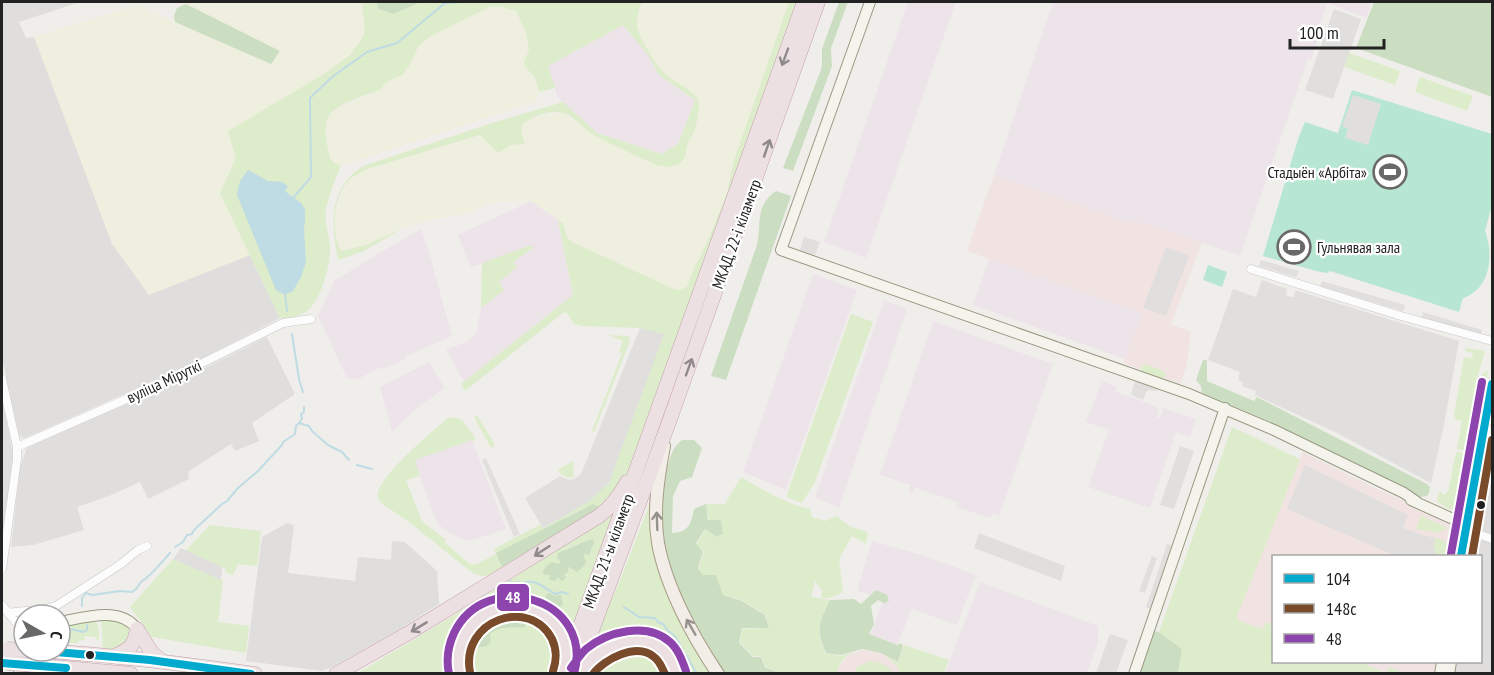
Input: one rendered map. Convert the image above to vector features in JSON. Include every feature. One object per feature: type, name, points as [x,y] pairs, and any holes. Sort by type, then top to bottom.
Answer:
[{"type":"highway","name":"МКАД, 22-і кіламетр","points":[[645,460],[804,2]]},
{"type":"highway","name":"МКАД, 22-і кіламетр","points":[[645,460],[669,422],[818,2]]},
{"type":"highway","name":"МКАД, 21-ы кіламетр","points":[[572,671],[645,460]]},
{"type":"highway","points":[[336,674],[412,631],[599,516],[607,510],[645,460]]},
{"type":"highway","points":[[460,674],[457,658],[463,639],[470,628],[485,614],[518,607],[539,611],[555,624],[566,646],[572,671],[602,651],[635,641],[652,644],[663,650],[676,674]]},
{"type":"highway","points":[[115,656],[131,648],[137,629]]},
{"type":"highway","points":[[137,629],[152,652],[162,661]]},
{"type":"highway","points":[[72,653],[162,661],[255,674]]},
{"type":"highway","points":[[4,663],[131,674]]},
{"type":"main road","points":[[669,422],[657,491],[658,542],[664,566],[681,610],[718,674]]},
{"type":"street","points":[[870,2],[781,250],[1226,408],[1280,439],[1492,539]]},
{"type":"street","points":[[1251,269],[1401,316],[1492,340]]},
{"type":"street","name":"вуліца Міруткі","points":[[16,447],[156,387],[283,323],[311,319]]},
{"type":"street","points":[[2,379],[16,447],[16,466],[2,569]]},
{"type":"street","points":[[1470,555],[1471,530],[1492,384]]},
{"type":"street","points":[[1134,674],[1226,408]]},
{"type":"street","points":[[1461,555],[1471,530],[1492,431]]},
{"type":"street","points":[[8,613],[56,606],[147,546]]},
{"type":"street","points":[[2,605],[12,616]]},
{"type":"street","points":[[72,620],[108,615],[126,619],[137,629]]},
{"type":"shaded area","points":[[2,2],[80,2],[19,22],[26,38],[34,37],[149,294],[250,255],[280,318],[181,369],[25,438],[19,434],[2,358]]},
{"type":"shaded area","points":[[908,2],[956,2],[866,258],[824,242]]},
{"type":"shaded area","points":[[1053,2],[1372,2],[1366,18],[1327,3],[1311,60],[1308,59],[1240,256],[1149,224],[1124,221],[994,175]]},
{"type":"shaded area","points":[[1334,9],[1361,19],[1333,99],[1305,90]]},
{"type":"shaded area","points":[[623,25],[648,55],[659,75],[695,100],[678,144],[662,154],[597,133],[558,98],[547,66]]},
{"type":"shaded area","points":[[1353,95],[1381,104],[1368,145],[1345,138],[1348,129],[1342,126]]},
{"type":"shaded area","points":[[994,175],[1124,221],[1149,224],[1202,243],[1171,324],[1191,332],[1186,368],[1180,384],[1124,363],[1141,313],[967,251]]},
{"type":"shaded area","points":[[531,201],[558,220],[573,295],[464,382],[446,349],[467,342],[476,334],[481,308],[503,290],[499,282],[517,267],[513,262],[497,259],[471,267],[458,235]]},
{"type":"shaded area","points":[[421,229],[452,336],[356,380],[347,378],[318,316],[334,281]]},
{"type":"shaded area","points":[[804,237],[820,242],[814,258],[799,253]]},
{"type":"shaded area","points":[[1166,247],[1189,256],[1166,316],[1143,308]]},
{"type":"shaded area","points":[[989,259],[1142,313],[1125,359],[973,305]]},
{"type":"shaded area","points":[[1261,260],[1299,271],[1296,277],[1259,266]]},
{"type":"shaded area","points":[[813,274],[857,290],[786,490],[743,472]]},
{"type":"shaded area","points":[[1262,280],[1287,289],[1286,296],[1294,297],[1295,290],[1459,341],[1431,483],[1335,432],[1255,395],[1256,391],[1242,386],[1243,382],[1238,380],[1240,372],[1208,360],[1233,289],[1256,297]]},
{"type":"shaded area","points":[[1322,281],[1405,305],[1403,311],[1320,286]]},
{"type":"shaded area","points":[[884,300],[907,309],[839,508],[815,497]]},
{"type":"shaded area","points":[[1423,312],[1482,330],[1480,336],[1422,318]]},
{"type":"shaded area","points":[[933,321],[1053,364],[999,516],[993,513],[991,518],[956,507],[958,502],[915,488],[913,493],[908,492],[910,485],[880,475]]},
{"type":"shaded area","points":[[640,328],[664,334],[609,483],[588,502],[543,528],[525,498],[560,476],[569,480],[581,474]]},
{"type":"shaded area","points":[[267,337],[295,394],[252,423],[259,441],[235,451],[231,444],[188,472],[189,479],[148,499],[140,482],[77,507],[84,530],[33,545],[11,547],[20,468],[27,447],[211,365]]},
{"type":"shaded area","points":[[429,362],[445,388],[416,409],[392,432],[380,387]]},
{"type":"shaded area","points":[[1102,381],[1117,387],[1116,392],[1159,409],[1157,417],[1160,418],[1163,408],[1196,419],[1190,437],[1176,432],[1150,508],[1088,487],[1109,430],[1086,422]]},
{"type":"shaded area","points":[[1139,381],[1158,387],[1157,391],[1149,390],[1143,400],[1131,395],[1134,383]]},
{"type":"shaded area","points":[[2,395],[13,455],[2,546]]},
{"type":"shaded area","points":[[472,440],[506,529],[469,541],[453,535],[437,524],[414,460]]},
{"type":"shaded area","points":[[1180,446],[1194,451],[1174,509],[1160,505]]},
{"type":"shaded area","points":[[1303,452],[1453,523],[1461,532],[1457,555],[1272,555],[1272,625],[1266,623],[1263,629],[1239,621],[1237,616]]},
{"type":"shaded area","points":[[486,458],[520,534],[514,537],[482,460]]},
{"type":"shaded area","points":[[1492,461],[1492,673],[1452,674],[1455,663],[1482,663],[1482,555],[1474,555]]},
{"type":"shaded area","points":[[1305,465],[1408,515],[1403,528],[1435,538],[1433,546],[1436,555],[1394,555],[1287,509]]},
{"type":"shaded area","points":[[287,523],[294,525],[288,573],[355,581],[358,557],[391,560],[392,541],[405,542],[437,571],[439,604],[398,630],[322,671],[246,661],[262,537]]},
{"type":"shaded area","points":[[979,533],[1065,566],[1061,581],[974,548]]},
{"type":"shaded area","points":[[872,541],[922,555],[976,575],[957,625],[912,609],[897,645],[870,635],[884,599],[857,591]]},
{"type":"shaded area","points":[[1167,544],[1172,545],[1150,609],[1146,607]]},
{"type":"shaded area","points":[[181,548],[222,567],[221,580],[173,559]]},
{"type":"shaded area","points":[[1152,556],[1157,558],[1145,593],[1139,591]]},
{"type":"shaded area","points":[[980,582],[1098,626],[1098,642],[1087,673],[945,673]]},
{"type":"shaded area","points":[[1110,634],[1128,640],[1116,673],[1096,673]]},
{"type":"shaded area","points":[[862,650],[881,653],[898,667],[900,673],[837,674],[838,668],[848,655]]},
{"type":"shaded area","points":[[1362,663],[1437,663],[1434,674],[1405,673],[1389,668],[1387,673]]},
{"type":"green space","points":[[181,2],[362,2],[365,32],[362,40],[350,55],[324,74],[236,158],[220,193],[250,255],[149,295],[112,244],[34,37],[137,5],[271,64],[280,51]]},
{"type":"green space","points":[[362,2],[377,2],[378,9],[393,14],[421,2],[642,2],[637,21],[640,35],[662,71],[689,90],[698,100],[695,129],[688,142],[684,159],[677,165],[670,166],[656,165],[615,146],[592,134],[569,116],[556,112],[543,114],[526,122],[522,125],[525,144],[510,145],[498,153],[480,135],[372,168],[348,181],[338,199],[335,232],[341,251],[366,245],[403,228],[364,251],[338,260],[334,233],[334,220],[338,196],[343,185],[363,166],[563,102],[597,133],[662,154],[678,144],[695,100],[659,75],[648,55],[623,25],[548,66],[555,88],[539,92],[535,77],[526,68],[524,62],[529,50],[526,32],[516,11],[490,7],[429,37],[418,47],[411,63],[402,75],[386,82],[381,89],[344,104],[331,112],[326,125],[329,155],[333,162],[341,165],[326,209],[330,258],[320,292],[312,307],[297,316],[280,318],[220,193],[236,158],[228,131],[324,74],[350,55],[365,32]],"holes":[[[248,170],[268,181],[288,186],[285,191],[299,208],[304,229]]]},
{"type":"green space","points":[[377,2],[421,2],[393,14],[378,9]]},
{"type":"green space","points":[[642,2],[789,2],[734,160],[727,193],[687,286],[676,290],[572,242],[567,237],[563,223],[531,201],[493,202],[466,214],[433,219],[403,228],[366,245],[341,251],[337,243],[334,216],[346,184],[355,175],[376,166],[480,135],[499,152],[510,145],[518,144],[522,135],[522,125],[527,119],[550,113],[564,113],[594,135],[656,165],[685,157],[689,141],[694,133],[698,99],[665,74],[652,58],[636,23]]},
{"type":"green space","points":[[789,2],[798,2],[626,477],[604,509],[582,509],[497,553],[503,569],[495,573],[485,576],[473,573],[379,500],[379,490],[384,480],[405,456],[447,419],[453,417],[462,420],[474,436],[473,442],[472,440],[415,460],[420,476],[406,480],[422,521],[446,540],[444,542],[470,564],[477,564],[496,554],[494,549],[541,524],[543,528],[588,501],[609,483],[640,328],[582,326],[574,324],[567,313],[563,313],[465,391],[461,384],[573,295],[558,220],[563,223],[567,237],[572,242],[676,290],[687,286],[727,193],[734,160]]},
{"type":"green space","points":[[839,2],[848,2],[831,48],[832,66],[793,171],[783,168],[822,67],[822,49]]},
{"type":"green space","points":[[1374,2],[1492,2],[1492,97],[1356,48]]},
{"type":"green space","points":[[186,4],[280,51],[271,64],[175,22],[174,16],[177,8]]},
{"type":"green space","points":[[490,7],[516,11],[526,32],[529,50],[524,62],[526,68],[535,77],[539,92],[534,102],[353,162],[341,165],[332,161],[328,150],[326,128],[328,117],[335,109],[381,89],[386,82],[402,75],[411,63],[418,47],[428,37]]},
{"type":"green space","points":[[1349,53],[1400,71],[1395,85],[1344,67]]},
{"type":"green space","points":[[1420,77],[1473,96],[1467,111],[1415,92]]},
{"type":"green space","name":"Стадыён «Арбіта»","points":[[1352,90],[1492,134],[1492,205],[1485,231],[1489,250],[1488,270],[1480,287],[1463,298],[1459,312],[1330,271],[1320,272],[1263,256],[1305,122],[1338,133]]},
{"type":"green space","points":[[776,191],[791,196],[726,380],[711,376],[757,245],[760,215],[764,203]]},
{"type":"green space","points":[[531,245],[533,248],[513,262],[517,267],[499,282],[504,290],[481,308],[482,263]]},
{"type":"green space","points":[[1208,265],[1227,272],[1222,287],[1203,280]]},
{"type":"green space","points":[[851,314],[873,322],[815,482],[802,503],[786,497]]},
{"type":"green space","points":[[609,335],[628,336],[630,341],[594,432],[592,431],[622,353],[619,352],[623,341]]},
{"type":"green space","points":[[1466,348],[1485,351],[1478,375],[1465,451],[1457,449],[1462,421],[1456,420],[1454,415],[1464,357],[1472,358],[1473,353],[1465,351]]},
{"type":"green space","points":[[1203,360],[1207,360],[1207,381],[1254,401],[1257,397],[1427,484],[1430,487],[1429,493],[1427,496],[1420,497],[1277,425],[1202,393],[1201,386],[1196,380]]},
{"type":"green space","points":[[1145,364],[1164,371],[1166,376],[1162,379],[1142,373],[1141,368]]},
{"type":"green space","points":[[1488,371],[1466,512],[1462,515],[1456,514],[1482,376]]},
{"type":"green space","points":[[477,415],[495,445],[491,448],[474,417]]},
{"type":"green space","points":[[1232,427],[1300,459],[1237,616],[1239,621],[1263,629],[1266,622],[1272,625],[1272,663],[1362,663],[1386,673],[1178,673],[1182,649],[1159,632]]},
{"type":"green space","points":[[682,440],[694,440],[702,448],[692,477],[680,481],[673,496],[672,533],[686,529],[694,509],[706,504],[708,520],[721,520],[723,534],[717,537],[705,529],[696,543],[703,552],[698,568],[703,575],[716,575],[723,595],[742,601],[765,615],[769,628],[742,628],[739,643],[753,657],[761,657],[765,668],[775,673],[724,673],[698,631],[675,585],[665,554],[662,495],[671,457],[675,447]]},
{"type":"green space","points":[[1456,452],[1464,453],[1451,510],[1437,500],[1439,492],[1445,495],[1448,492]]},
{"type":"green space","points":[[573,461],[574,477],[569,478],[558,470]]},
{"type":"green space","points":[[741,477],[783,500],[810,509],[812,517],[825,521],[836,516],[851,527],[868,532],[866,544],[852,536],[839,559],[843,592],[830,598],[821,598],[822,591],[815,581],[811,597],[830,600],[819,626],[825,653],[841,656],[854,652],[843,660],[837,673],[776,673],[765,668],[761,656],[753,656],[740,643],[742,629],[769,628],[766,615],[742,600],[723,595],[716,575],[703,575],[699,568],[704,552],[697,544],[705,529],[717,537],[723,534],[721,520],[709,520],[706,504],[725,504]]},
{"type":"green space","points":[[650,503],[714,673],[682,673],[661,644],[593,647]]},
{"type":"green space","points":[[593,504],[604,509],[503,569],[496,553]]},
{"type":"green space","points":[[616,513],[570,635],[568,636],[544,610],[477,615],[456,673],[356,674]],"holes":[[[594,540],[589,555],[583,554],[574,571],[567,567],[558,577],[550,575],[555,564],[559,564],[565,549]]]},
{"type":"green space","points":[[1421,516],[1447,528],[1439,533],[1416,529]]},
{"type":"green space","points":[[210,525],[261,531],[257,566],[238,564],[233,575],[225,572],[226,569],[187,551]]},
{"type":"green space","points":[[1435,538],[1441,539],[1447,544],[1446,555],[1436,555],[1433,546]]},
{"type":"green space","points":[[593,539],[589,555],[583,554],[586,562],[577,572],[568,567],[563,581],[558,577],[555,581],[549,580],[550,575],[543,574],[550,563],[559,564],[558,553]]},
{"type":"green space","points":[[173,559],[223,580],[218,622],[249,626],[246,653],[152,637],[130,607]]},
{"type":"green space","points":[[876,590],[887,595],[889,601],[884,603],[878,600],[871,606],[874,624],[869,634],[897,645],[901,643],[903,646],[898,662],[881,653],[862,649],[841,655],[826,653],[820,637],[820,626],[830,600],[854,599],[861,604]]},
{"type":"green space","points":[[549,593],[555,596],[561,595],[563,605],[560,607],[546,604],[544,601]]},
{"type":"green space","points":[[520,613],[538,617],[549,626],[559,646],[560,657],[554,673],[464,674],[463,655],[472,633],[485,621],[500,615]]},
{"type":"green space","points":[[515,616],[524,620],[526,624],[524,628],[494,631],[490,634],[491,641],[487,646],[475,648],[468,664],[464,663],[469,642],[479,628],[487,623]]},
{"type":"green space","points":[[101,619],[113,619],[131,627],[132,642],[111,651],[103,648]]},
{"type":"green space","points":[[95,621],[98,625],[99,639],[85,636],[84,640],[72,643],[72,624]]},
{"type":"green space","points":[[1154,631],[1159,632],[1182,649],[1178,673],[1137,674]]},
{"type":"green space","points":[[637,645],[658,653],[671,674],[587,674],[602,657]]},
{"type":"green space","points":[[904,645],[949,660],[944,673],[900,673],[898,667],[883,654],[898,663]]},
{"type":"green space","points":[[869,661],[885,665],[893,673],[855,672],[857,667]]},
{"type":"green space","points":[[1389,667],[1405,673],[1386,673]]},
{"type":"water","points":[[248,170],[268,181],[282,182],[288,186],[285,191],[301,203],[305,210],[306,262],[293,291],[285,295],[276,290],[237,195],[240,181]]},
{"type":"waterway","points":[[293,198],[311,177],[310,98],[332,77],[367,52],[397,43],[445,3],[462,2]]},
{"type":"waterway","points":[[285,293],[287,311]]},
{"type":"waterway","points":[[292,334],[303,392]]},
{"type":"waterway","points":[[299,423],[304,407]]},
{"type":"waterway","points":[[175,547],[183,542],[187,535],[192,534],[258,471],[283,442],[295,434],[299,423],[309,426],[328,445],[342,452],[349,460]]},
{"type":"waterway","points":[[357,465],[372,469]]},
{"type":"waterway","points":[[82,606],[82,598],[86,593],[92,595],[120,591],[132,592],[170,553]]},
{"type":"waterway","points":[[510,581],[513,583],[531,582],[555,594],[562,592],[568,594]]},
{"type":"waterway","points":[[624,607],[639,617],[655,618],[663,624],[675,636],[697,674]]},
{"type":"waterway","points":[[72,629],[84,632],[87,630],[87,625]]},
{"type":"transit line","name":"48","points":[[1451,554],[1482,382]]},
{"type":"transit line","name":"104","points":[[1461,555],[1492,384]]},
{"type":"transit line","name":"148с","points":[[1472,555],[1492,440]]},
{"type":"transit line","name":"48","points":[[449,674],[450,643],[454,633],[469,613],[489,601],[512,597],[534,600],[554,610],[569,626],[576,648],[574,674]]},
{"type":"transit line","name":"148с","points":[[470,672],[470,654],[476,639],[486,627],[499,620],[514,617],[528,619],[542,626],[552,639],[556,655],[553,671]]},
{"type":"transit line","name":"48","points":[[571,668],[584,651],[595,643],[616,634],[639,631],[650,632],[670,642],[678,651],[686,671]]},
{"type":"transit line","name":"148с","points":[[593,674],[613,658],[639,651],[656,659],[665,674]]},
{"type":"transit line","name":"104","points":[[72,653],[150,660],[251,674]]},
{"type":"transit line","name":"104","points":[[2,663],[66,668]]},
{"type":"place","name":"Стадыён «Арбіта»","points":[[1390,172]]},
{"type":"place","name":"Гульнявая зала","points":[[1294,247]]}]
